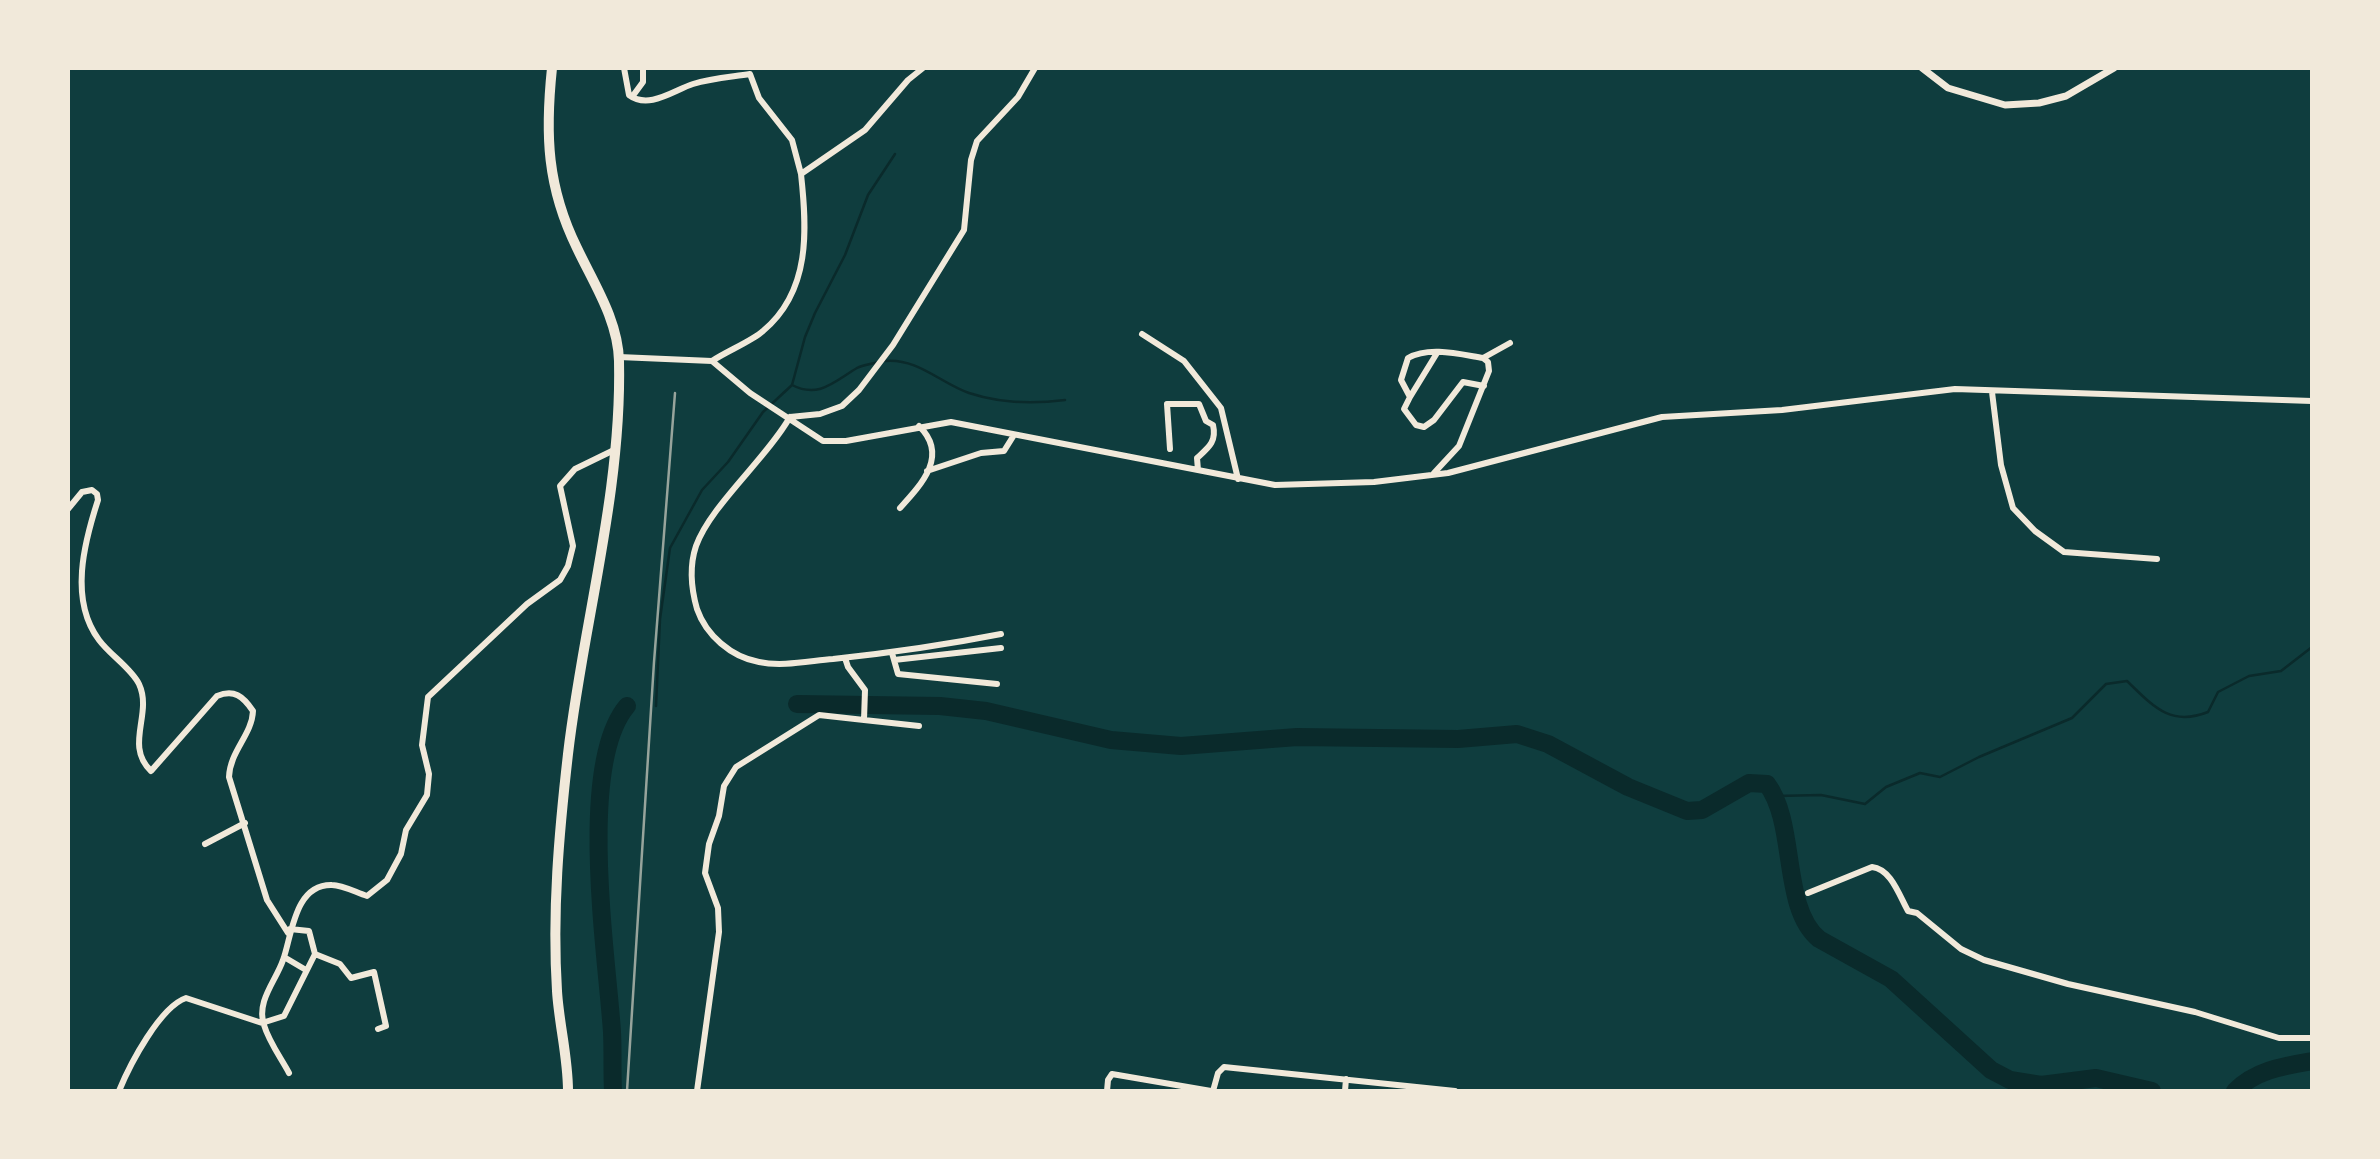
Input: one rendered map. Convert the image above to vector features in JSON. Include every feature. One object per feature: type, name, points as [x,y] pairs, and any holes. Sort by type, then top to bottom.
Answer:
[{"type":"highway","points":[[552,68],[547,117],[550,169],[565,222],[607,309],[619,357],[618,422],[568,752],[555,887],[557,992],[568,1091]]},
{"type":"street","points":[[624,68],[632,97]]},
{"type":"street","points":[[632,97],[643,82],[643,68]]},
{"type":"street","points":[[801,174],[865,130],[908,80],[923,68]]},
{"type":"street","points":[[790,417],[820,414],[842,406],[859,390],[893,345],[964,230],[971,160],[977,141],[1018,97],[1035,68]]},
{"type":"street","points":[[1922,68],[1948,88],[2005,105],[2039,103],[2066,96],[2114,68]]},
{"type":"street","points":[[619,357],[712,361],[763,331],[790,298],[802,265],[807,228],[801,174],[792,141],[759,98],[750,74],[691,85],[662,98],[632,97]]},
{"type":"street","points":[[1142,334],[1184,361],[1221,408],[1238,479]]},
{"type":"street","points":[[1483,358],[1510,343]]},
{"type":"street","points":[[1409,397],[1401,380],[1408,358],[1430,351],[1483,358],[1488,362],[1489,371],[1484,387],[1459,446],[1434,474]]},
{"type":"street","points":[[1430,351],[1404,409],[1407,416],[1424,427],[1434,420],[1463,382],[1484,387]]},
{"type":"street","points":[[712,361],[750,393],[823,441],[846,441],[951,422],[1275,485],[1374,482],[1480,466],[1662,417],[1782,410],[1955,389],[1992,393],[2035,391],[2312,401]]},
{"type":"street","points":[[1992,393],[2001,465],[2013,508],[2035,531],[2064,552],[2157,559]]},
{"type":"street","points":[[1170,449],[1167,404],[1199,404],[1206,421],[1213,425],[1216,435],[1211,445],[1197,458],[1198,470]]},
{"type":"street","points":[[790,417],[713,518],[696,545],[691,568],[692,593],[700,618],[713,637],[733,652],[758,662],[789,663],[1001,648]]},
{"type":"street","points":[[900,509],[927,471],[934,454],[933,445],[919,426]]},
{"type":"street","points":[[927,471],[981,453],[1004,451],[1014,435]]},
{"type":"street","points":[[289,1073],[262,1023],[266,990],[284,957],[289,931],[305,900],[323,886],[334,884],[368,896],[387,880],[401,854],[406,830],[427,795],[429,774],[422,745],[426,726],[424,711],[428,697],[527,604],[560,580],[568,566],[573,546],[560,486],[575,469],[614,450]]},
{"type":"street","points":[[68,509],[82,492],[92,490],[97,494],[98,500],[82,553],[85,605],[92,630],[139,683],[143,703],[138,744],[143,763],[151,771],[217,696],[228,691],[237,694],[253,711],[253,722],[230,763],[229,777],[267,900],[289,931]]},
{"type":"street","points":[[893,656],[1001,635]]},
{"type":"street","points":[[893,656],[898,674],[997,684]]},
{"type":"street","points":[[845,658],[848,667],[865,690],[864,718]]},
{"type":"street","points":[[697,1091],[719,932],[718,908],[705,873],[709,844],[719,816],[724,786],[736,767],[757,751],[819,715],[919,726]]},
{"type":"street","points":[[205,844],[245,823]]},
{"type":"street","points":[[1808,892],[1872,867],[1880,868],[1886,872],[1908,911],[1917,913],[1961,948],[1984,960],[2068,984],[2195,1012],[2279,1038],[2312,1038]]},
{"type":"street","points":[[119,1091],[161,1017],[174,1002],[186,998],[262,1023],[284,1016],[315,954],[309,931],[289,931]]},
{"type":"street","points":[[315,954],[341,964],[351,978],[374,972],[386,1026]]},
{"type":"street","points":[[284,957],[306,970]]},
{"type":"street","points":[[378,1029],[396,1024]]},
{"type":"street","points":[[1107,1091],[1108,1080],[1112,1074],[1212,1091],[1218,1073],[1224,1067],[1455,1091]]},
{"type":"street","points":[[1345,1091],[1346,1079]]},
{"type":"waterway","points":[[656,706],[660,619],[670,548],[702,490],[728,462],[763,412],[792,385],[805,337],[815,313],[845,255],[868,195],[895,154]]},
{"type":"waterway","points":[[885,361],[908,363],[958,389],[992,399],[1017,402],[1065,400]]},
{"type":"waterway","points":[[792,385],[802,389],[819,389],[857,368],[878,362]]},
{"type":"waterway","points":[[1777,796],[1821,795],[1865,804],[1886,787],[1920,773],[1940,777],[1979,757],[2072,718],[2106,684],[2127,681],[2163,711],[2183,717],[2195,716],[2208,712],[2218,692],[2249,676],[2281,671],[2312,647]]},
{"type":"waterway","points":[[797,704],[940,706],[986,711],[1111,740],[1181,746],[1297,737],[1458,739],[1517,734],[1548,744],[1628,787],[1687,811],[1702,810],[1749,783],[1767,784],[1782,821],[1799,907],[1807,925],[1819,939],[1891,979],[1991,1070],[2010,1080],[2041,1085],[2096,1078],[2152,1091]]},
{"type":"waterway","points":[[613,1091],[612,1032],[601,911],[599,815],[603,771],[612,734],[627,706]]},
{"type":"waterway","points":[[2235,1091],[2261,1074],[2312,1061]]},
{"type":"railway","points":[[627,1091],[654,662],[675,393]]}]
